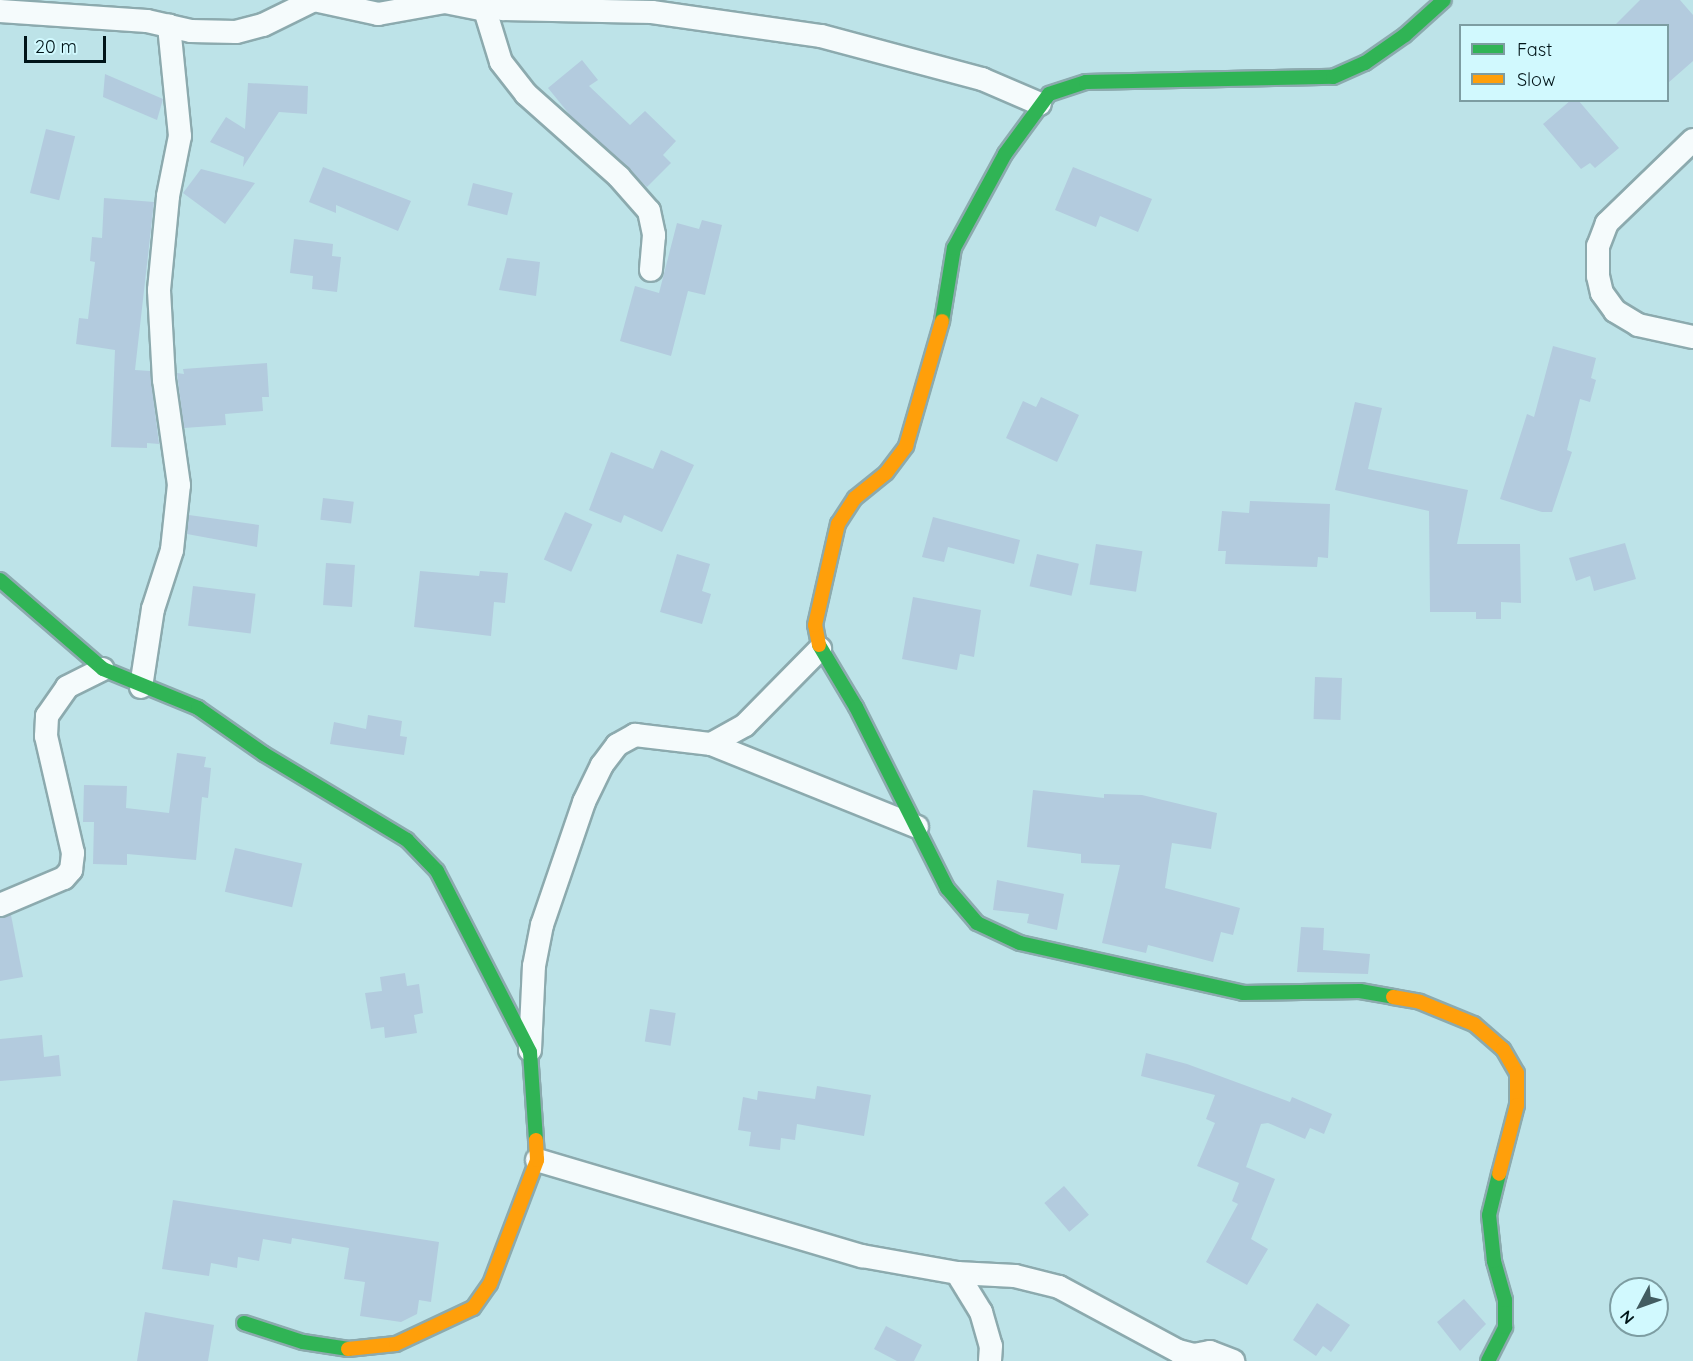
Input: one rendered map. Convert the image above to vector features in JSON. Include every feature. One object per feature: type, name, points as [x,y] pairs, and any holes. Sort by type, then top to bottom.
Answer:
[{"type":"street","points":[[0,30],[10,11],[97,20],[111,9],[169,26],[236,32],[263,25],[314,0],[378,14],[445,2],[486,4],[519,10],[652,12],[821,36],[930,68],[982,79],[1040,104]]},
{"type":"street","points":[[1444,0],[1405,35],[1365,63],[1333,77],[1086,82],[1049,94],[1005,154],[954,248],[941,326],[906,446],[886,473],[855,498],[838,524],[819,596],[816,625],[820,649],[856,707],[947,888],[960,906],[977,923],[1020,943],[1243,993],[1360,991],[1420,1002],[1474,1024],[1503,1048],[1517,1073],[1517,1105],[1490,1215],[1494,1261],[1505,1300],[1505,1327],[1488,1361]]},
{"type":"street","points":[[486,4],[501,62],[526,93],[619,177],[649,211],[654,235],[651,270]]},
{"type":"street","points":[[141,687],[153,609],[172,550],[179,485],[164,380],[159,290],[168,196],[180,136],[169,26]]},
{"type":"street","points":[[1693,140],[1607,223],[1598,246],[1598,276],[1602,293],[1615,311],[1638,326],[1693,337]]},
{"type":"street","points":[[0,580],[103,669],[141,687],[198,708],[264,754],[407,840],[437,871],[530,1052]]},
{"type":"street","points":[[711,744],[745,725],[820,649]]},
{"type":"street","points":[[0,905],[64,878],[71,870],[73,853],[46,736],[47,716],[56,698],[67,687],[103,669]]},
{"type":"street","points":[[244,1323],[303,1342],[356,1350],[396,1344],[473,1308],[490,1284],[537,1160],[530,1052],[534,966],[542,925],[584,802],[602,765],[617,745],[635,735],[711,744],[918,827]]},
{"type":"street","points":[[537,1160],[862,1256],[957,1273],[1015,1276],[1059,1287],[1178,1351],[1194,1355],[1210,1352],[1233,1361]]},
{"type":"street","points":[[957,1273],[981,1312],[991,1346],[990,1361]]},
{"type":"building","points":[[1640,0],[1680,0],[1693,15],[1693,61],[1669,82],[1669,24],[1616,24]]},
{"type":"building","points":[[582,60],[598,80],[589,86],[630,125],[645,111],[676,141],[663,155],[671,163],[647,187],[570,115],[548,88]]},
{"type":"building","points":[[105,74],[163,99],[157,120],[103,97]]},
{"type":"building","points":[[248,83],[308,86],[307,114],[279,112],[243,167],[244,157],[210,142],[226,117],[245,129]]},
{"type":"building","points":[[1569,102],[1580,102],[1619,148],[1595,168],[1590,163],[1581,169],[1543,124]]},
{"type":"building","points":[[46,129],[75,136],[59,200],[30,193]]},
{"type":"building","points":[[323,167],[411,201],[398,231],[336,205],[336,213],[309,202]]},
{"type":"building","points":[[1073,167],[1152,199],[1138,232],[1100,216],[1096,227],[1055,210]]},
{"type":"building","points":[[201,169],[255,183],[225,224],[183,193]]},
{"type":"building","points":[[473,183],[513,193],[507,215],[467,205]]},
{"type":"building","points":[[104,198],[154,202],[135,370],[150,371],[159,444],[147,443],[147,448],[111,447],[115,350],[76,344],[79,318],[88,319],[95,262],[90,261],[92,237],[102,238]]},
{"type":"building","points":[[702,220],[722,225],[705,295],[688,291],[671,356],[620,341],[635,286],[659,293],[677,223],[699,229]]},
{"type":"building","points":[[294,239],[333,244],[332,256],[341,257],[337,292],[312,289],[313,276],[290,273]]},
{"type":"building","points":[[507,258],[540,262],[536,296],[499,290]]},
{"type":"building","points":[[1553,346],[1596,358],[1591,378],[1596,380],[1590,402],[1580,399],[1567,450],[1572,452],[1552,512],[1542,512],[1500,499],[1527,414],[1534,417]]},
{"type":"building","points":[[267,363],[269,397],[262,397],[263,411],[225,414],[226,425],[184,428],[177,373],[184,374],[183,369]]},
{"type":"building","points":[[1041,397],[1079,415],[1057,462],[1006,438],[1023,401],[1036,407]]},
{"type":"building","points":[[1355,402],[1382,408],[1368,469],[1468,490],[1457,544],[1520,544],[1521,603],[1501,602],[1501,619],[1476,619],[1476,612],[1430,612],[1429,511],[1335,490]]},
{"type":"building","points":[[661,450],[694,465],[662,532],[624,515],[621,523],[589,510],[611,452],[653,469]]},
{"type":"building","points":[[323,498],[354,502],[351,524],[320,520]]},
{"type":"building","points":[[1250,501],[1330,504],[1328,558],[1318,557],[1317,567],[1225,564],[1226,551],[1218,551],[1222,511],[1249,513]]},
{"type":"building","points":[[565,512],[592,524],[571,572],[544,560]]},
{"type":"building","points":[[189,515],[259,525],[257,547],[187,534]]},
{"type":"building","points":[[933,517],[1020,540],[1014,564],[948,547],[944,562],[922,557]]},
{"type":"building","points":[[1625,543],[1636,579],[1594,591],[1590,576],[1576,581],[1569,558]]},
{"type":"building","points":[[1096,544],[1142,551],[1136,592],[1090,584]]},
{"type":"building","points":[[677,554],[710,564],[702,591],[711,594],[702,624],[660,612]]},
{"type":"building","points":[[1037,554],[1079,564],[1071,596],[1030,586]]},
{"type":"building","points":[[326,563],[355,565],[352,607],[323,605]]},
{"type":"building","points":[[420,571],[479,576],[480,571],[508,573],[505,603],[494,602],[491,636],[414,627]]},
{"type":"building","points":[[193,586],[256,594],[251,633],[188,626]]},
{"type":"building","points":[[913,597],[981,610],[974,657],[960,654],[957,670],[902,659]]},
{"type":"building","points":[[1315,677],[1342,678],[1341,720],[1314,719]]},
{"type":"building","points":[[368,715],[402,721],[400,736],[407,737],[404,755],[330,744],[334,722],[366,729]]},
{"type":"building","points":[[177,753],[206,757],[204,767],[211,768],[208,798],[202,797],[196,860],[127,854],[127,865],[93,864],[94,822],[83,822],[84,785],[127,786],[126,808],[169,813]]},
{"type":"building","points":[[1033,790],[1104,798],[1104,794],[1142,795],[1217,813],[1211,849],[1172,843],[1165,888],[1240,908],[1233,935],[1221,932],[1213,962],[1148,945],[1146,953],[1102,943],[1120,865],[1081,863],[1081,854],[1027,847]]},
{"type":"building","points":[[235,848],[302,864],[292,907],[225,892]]},
{"type":"building","points":[[997,880],[1064,894],[1057,930],[1027,923],[1029,914],[993,910]]},
{"type":"building","points":[[11,915],[23,977],[0,981],[0,918]]},
{"type":"building","points":[[1301,927],[1324,928],[1323,950],[1370,954],[1368,974],[1297,972]]},
{"type":"building","points":[[405,973],[407,986],[419,984],[423,1013],[414,1015],[417,1033],[385,1038],[384,1027],[371,1029],[365,993],[382,991],[380,977]]},
{"type":"building","points":[[650,1009],[676,1013],[671,1046],[645,1042]]},
{"type":"building","points":[[42,1035],[44,1057],[59,1055],[61,1076],[0,1081],[0,1039]]},
{"type":"building","points":[[1146,1053],[1187,1064],[1290,1102],[1292,1097],[1332,1114],[1324,1134],[1310,1128],[1305,1139],[1268,1123],[1261,1124],[1246,1167],[1275,1179],[1251,1239],[1268,1249],[1247,1285],[1206,1262],[1238,1204],[1232,1201],[1239,1183],[1197,1166],[1215,1123],[1206,1119],[1215,1095],[1141,1076]]},
{"type":"building","points":[[817,1086],[871,1095],[864,1136],[797,1124],[795,1140],[781,1138],[780,1150],[749,1146],[751,1132],[738,1130],[743,1097],[757,1100],[758,1091],[815,1099]]},
{"type":"building","points":[[1064,1186],[1089,1215],[1069,1232],[1044,1203]]},
{"type":"building","points":[[173,1200],[439,1242],[431,1302],[419,1300],[417,1314],[401,1322],[360,1316],[365,1282],[344,1279],[349,1248],[292,1238],[291,1244],[263,1239],[259,1261],[238,1257],[237,1268],[211,1263],[209,1276],[162,1269]]},
{"type":"building","points":[[1464,1299],[1486,1324],[1460,1351],[1437,1322]]},
{"type":"building","points":[[1317,1303],[1350,1325],[1331,1352],[1323,1346],[1316,1356],[1293,1340]]},
{"type":"building","points":[[145,1312],[214,1325],[208,1361],[137,1361]]},
{"type":"building","points":[[886,1326],[922,1345],[914,1361],[897,1361],[874,1349]]},
{"type":"traffic: fast","points":[[942,321],[954,248],[1005,154],[1049,94],[1086,82],[1333,77],[1365,63],[1405,35],[1444,0]]},
{"type":"traffic: fast","points":[[0,580],[103,669],[198,708],[264,754],[407,840],[437,871],[530,1052],[536,1140]]},
{"type":"traffic: fast","points":[[819,645],[856,707],[947,888],[977,923],[1020,943],[1243,993],[1360,991],[1393,997]]},
{"type":"traffic: fast","points":[[1488,1361],[1505,1327],[1505,1300],[1494,1261],[1489,1215],[1499,1174]]},
{"type":"traffic: fast","points":[[244,1323],[303,1342],[348,1349]]},
{"type":"traffic: slow","points":[[819,645],[815,625],[838,524],[855,498],[886,473],[906,446],[942,321]]},
{"type":"traffic: slow","points":[[1393,997],[1420,1002],[1474,1024],[1503,1049],[1517,1073],[1517,1105],[1499,1174]]},
{"type":"traffic: slow","points":[[348,1349],[396,1344],[473,1308],[490,1284],[537,1160],[536,1140]]}]
